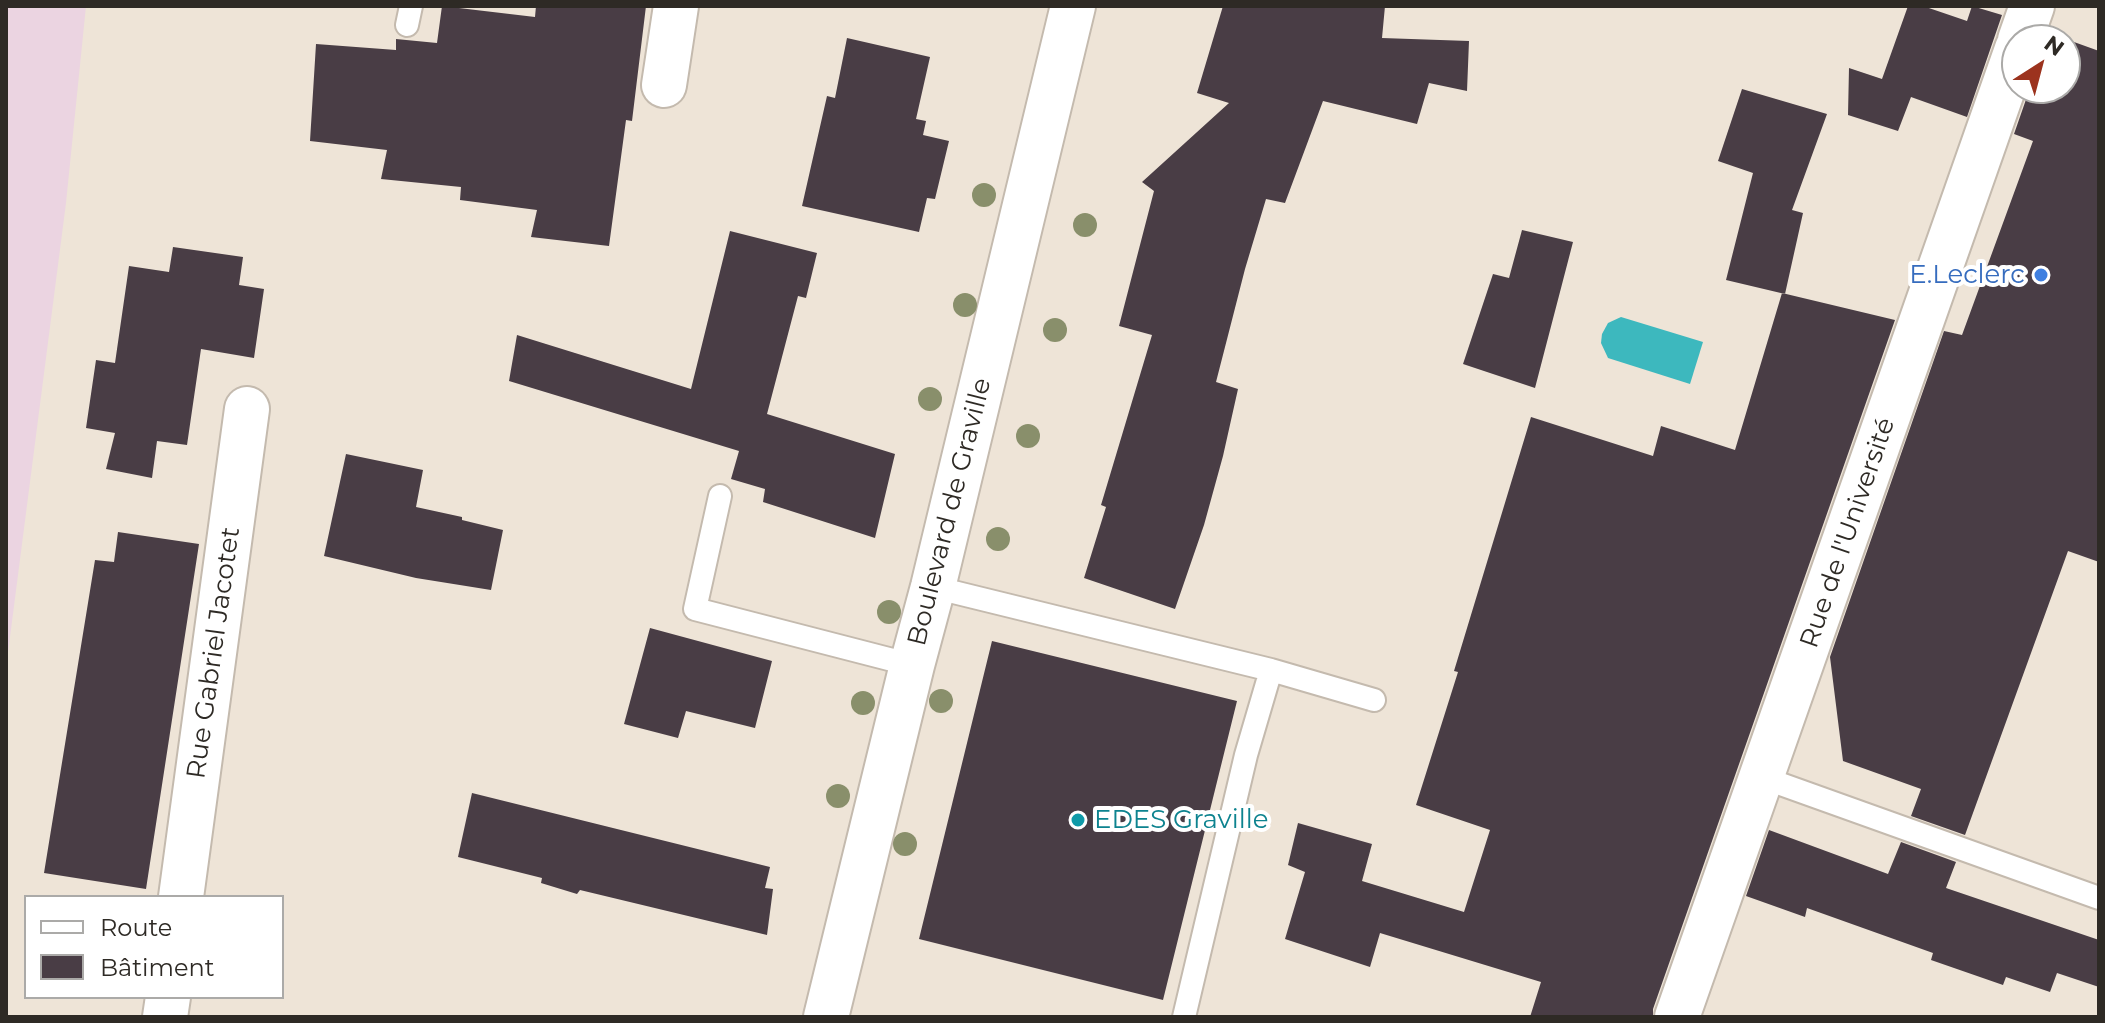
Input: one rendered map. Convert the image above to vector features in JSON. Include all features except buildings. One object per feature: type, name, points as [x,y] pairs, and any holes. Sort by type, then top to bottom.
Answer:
[{"type":"street","points":[[664,85],[676,6]]},
{"type":"street","name":"Boulevard de Graville","points":[[826,1017],[1073,6]]},
{"type":"street","name":"Rue de l'Université","points":[[1677,1017],[2001,94]]},
{"type":"street","name":"Rue Gabriel Jacotet","points":[[181,895],[247,409]]},
{"type":"lane","points":[[720,496],[695,609],[912,665]]},
{"type":"lane","points":[[933,587],[1271,670],[1374,700]]},
{"type":"lane","points":[[1184,1017],[1246,755],[1271,670]]},
{"type":"lane","points":[[1761,777],[2099,898]]},
{"type":"shaded area","points":[[6,6],[86,6],[66,203],[6,668]]},
{"type":"water","points":[[1621,317],[1703,342],[1690,384],[1608,358],[1601,343],[1602,334],[1608,323]]},
{"type":"place","name":"E.Leclerc","points":[[2041,275]]},
{"type":"place","name":"EDES Graville","points":[[1078,820]]}]
